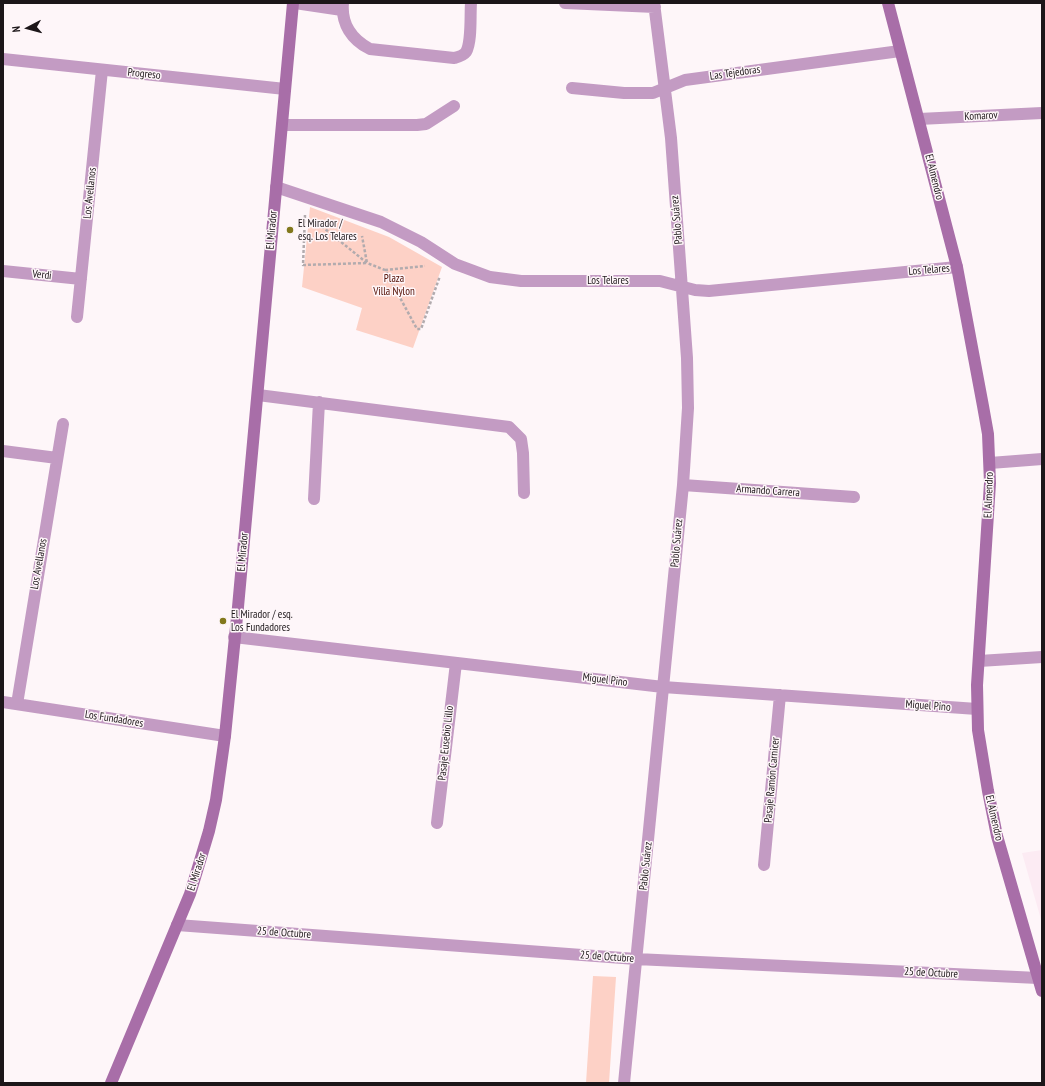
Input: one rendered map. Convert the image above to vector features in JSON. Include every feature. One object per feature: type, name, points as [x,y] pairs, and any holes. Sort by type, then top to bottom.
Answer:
[{"type":"main road","name":"El Mirador","points":[[111,1083],[190,894],[209,831],[216,800],[225,736],[294,3]]},
{"type":"main road","name":"El Almendro","points":[[888,3],[957,267],[983,406],[990,463],[990,504],[977,709],[981,750],[996,829],[1042,991]]},
{"type":"street","points":[[294,3],[343,6],[352,36],[358,43],[370,49],[454,58],[462,56],[466,52],[471,3]]},
{"type":"street","points":[[564,3],[654,5]]},
{"type":"street","name":"Pablo Suárez","points":[[624,1083],[683,485],[688,408],[682,287],[666,88],[654,5]]},
{"type":"street","name":"Las Tejedoras","points":[[572,88],[639,93],[653,92],[685,80],[900,51]]},
{"type":"street","name":"Progreso","points":[[3,59],[285,89]]},
{"type":"street","name":"Los Avellanos","points":[[77,317],[102,70]]},
{"type":"street","points":[[282,125],[417,125],[426,124],[454,106]]},
{"type":"street","name":"Komarov","points":[[919,119],[1042,113]]},
{"type":"street","name":"Los Telares","points":[[276,186],[358,213],[404,233],[445,264],[474,273],[505,280],[660,281],[682,287],[709,291],[957,267]]},
{"type":"street","name":"Verdi","points":[[3,271],[81,279]]},
{"type":"street","points":[[258,395],[509,427],[521,438],[524,493]]},
{"type":"street","points":[[314,499],[319,402]]},
{"type":"street","name":"Los Avellanos","points":[[17,704],[63,424]]},
{"type":"street","points":[[3,451],[57,458]]},
{"type":"street","points":[[990,463],[1042,459]]},
{"type":"street","name":"Armando Carrera","points":[[683,485],[854,497]]},
{"type":"street","name":"Miguel Pino","points":[[234,637],[663,687],[977,709]]},
{"type":"street","points":[[979,661],[1042,657]]},
{"type":"street","name":"Pasaje Eusebio Lillo","points":[[437,823],[456,662]]},
{"type":"street","name":"Pasaje Ramón Carnicer","points":[[764,865],[780,695]]},
{"type":"street","name":"Los Fundadores","points":[[4,705],[17,704],[225,736]]},
{"type":"street","name":"25 de Octubre","points":[[177,925],[636,959],[1038,978]]},
{"type":"path","points":[[367,263],[303,265],[305,213],[367,263],[385,270],[445,264]]},
{"type":"path","points":[[358,213],[367,263]]},
{"type":"path","points":[[385,270],[415,328],[421,329],[445,264]]},
{"type":"shaded area","points":[[1042,850],[1042,923],[1022,853]]},
{"type":"green space","name":"Plaza Villa Nylon","points":[[310,207],[389,237],[442,267],[413,348],[356,330],[362,308],[302,287]]},
{"type":"green space","points":[[593,976],[616,977],[609,1083],[586,1083]]},
{"type":"place","name":"El Mirador / esq. Los Telares","points":[[290,230]]},
{"type":"place","name":"El Mirador / esq. Los Fundadores","points":[[223,621]]}]
